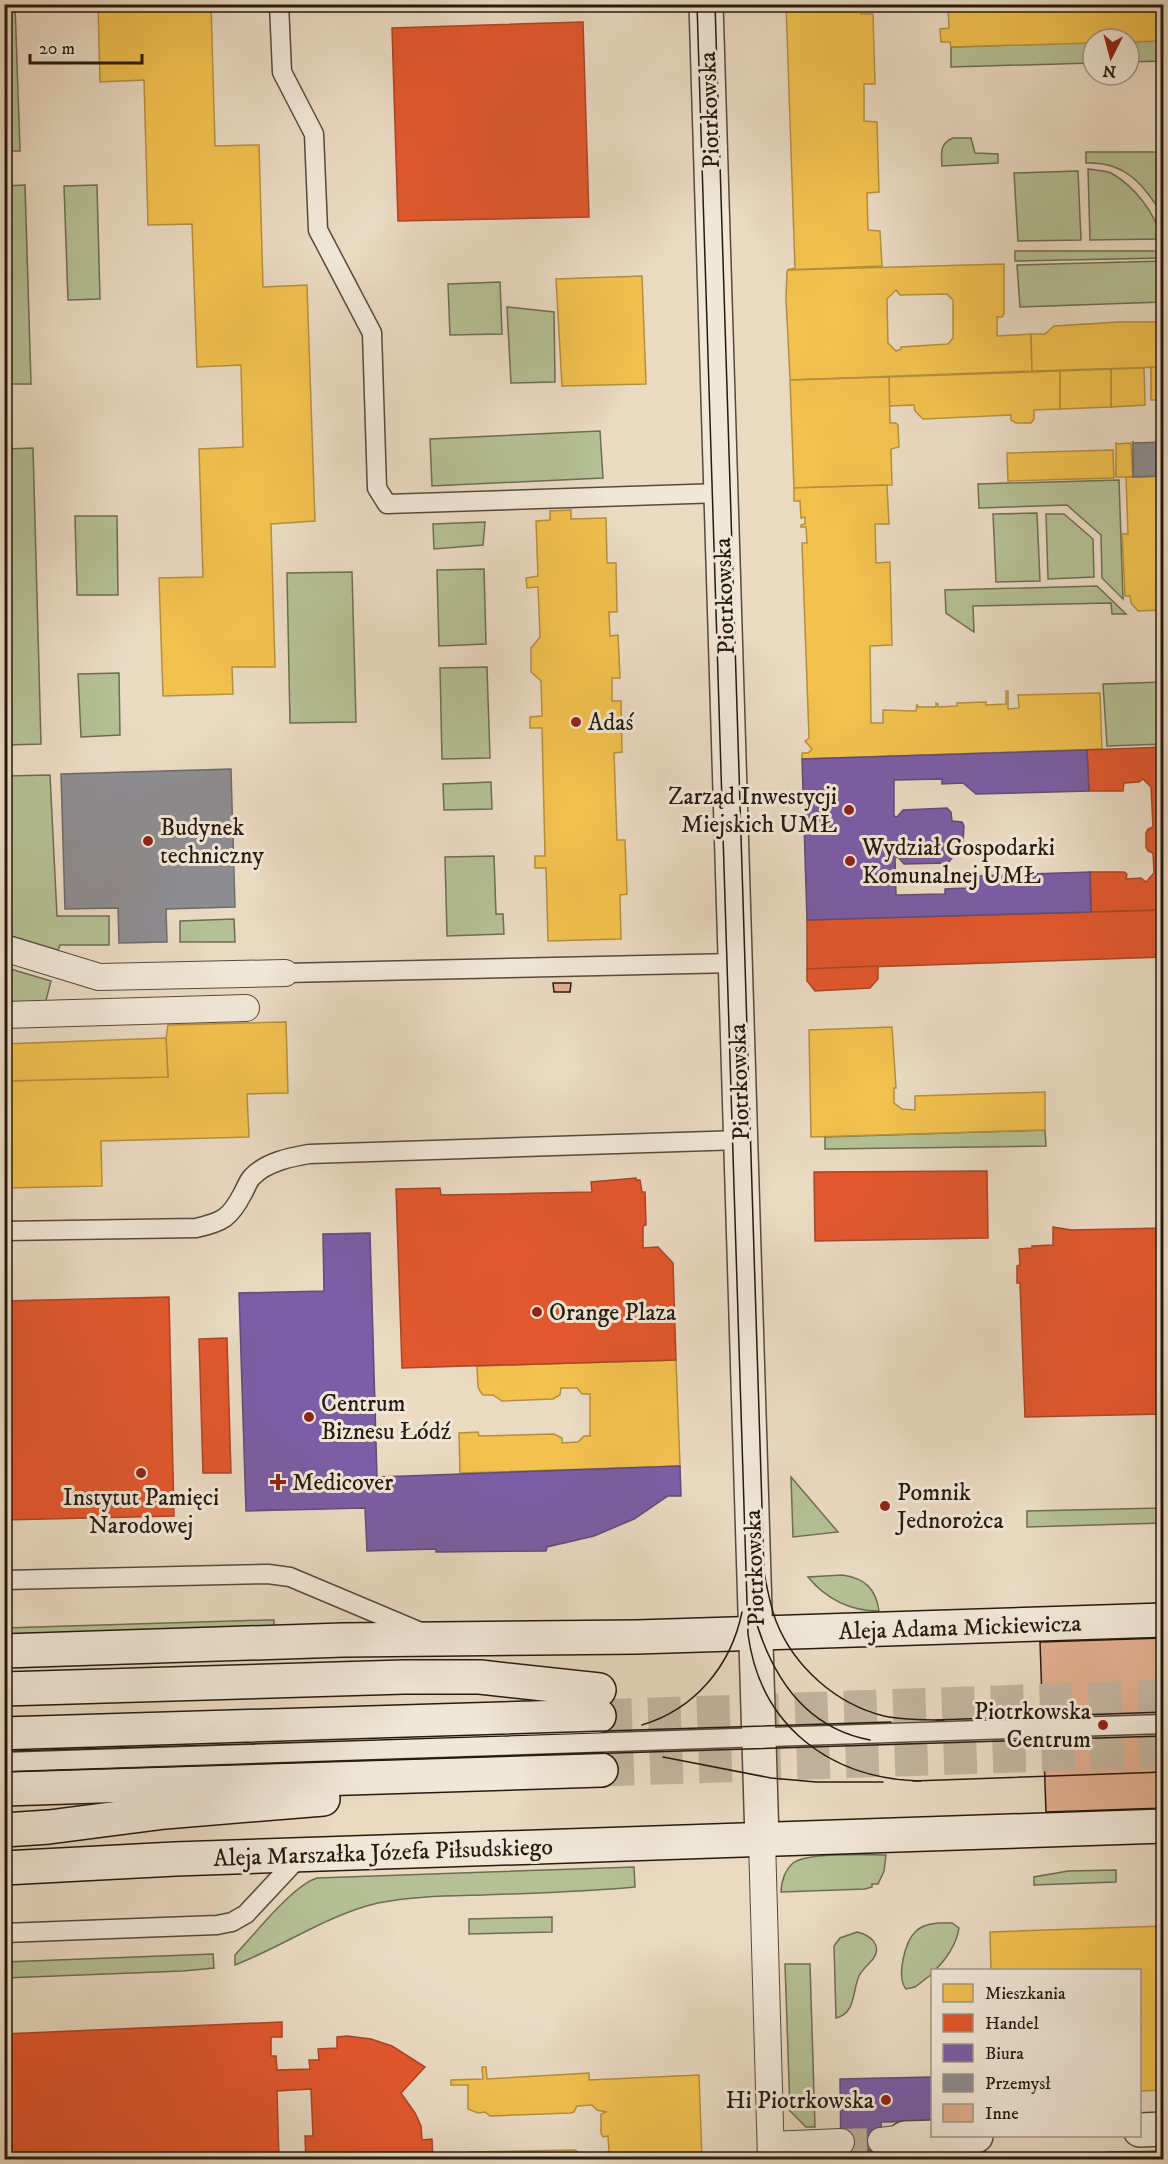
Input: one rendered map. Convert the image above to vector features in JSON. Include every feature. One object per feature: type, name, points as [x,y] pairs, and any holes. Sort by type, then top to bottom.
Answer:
[{"type":"main road","name":"Piotrkowska","points":[[706,4],[762,1840]]},
{"type":"main road","name":"Aleja Adama Mickiewicza","points":[[756,1633],[1164,1620]]},
{"type":"main road","points":[[4,1651],[756,1633]]},
{"type":"main road","points":[[4,1689],[480,1677],[599,1703],[4,1734]]},
{"type":"main road","points":[[4,1789],[601,1770]]},
{"type":"main road","points":[[4,1830],[49,1827],[165,1812],[440,1789],[560,1771]]},
{"type":"main road","points":[[762,1840],[1164,1826]]},
{"type":"main road","name":"Aleja Marszałka Józefa Piłsudskiego","points":[[4,1868],[301,1855],[762,1840]]},
{"type":"main road","points":[[1141,2130],[1164,2129]]},
{"type":"main road","points":[[893,2139],[948,2137]]},
{"type":"street","points":[[4,948],[99,976],[285,973]]},
{"type":"street","points":[[4,1015],[246,1008]]},
{"type":"street","name":"Piotrkowska","points":[[762,1840],[771,2152]]},
{"type":"street","points":[[771,2152],[841,2142]]},
{"type":"lane","points":[[279,4],[282,72],[314,134],[318,230],[372,333],[377,488],[387,504],[721,493]]},
{"type":"lane","points":[[285,973],[735,963]]},
{"type":"lane","points":[[4,1231],[196,1228],[215,1224],[228,1217],[235,1209],[252,1177],[269,1166],[309,1154],[741,1140]]},
{"type":"lane","points":[[4,1580],[268,1574],[300,1581],[438,1639]]},
{"type":"lane","points":[[4,1762],[1164,1724]]},
{"type":"lane","points":[[4,1933],[217,1925],[232,1922],[246,1914],[301,1855]]},
{"type":"green space","points":[[4,5],[15,5],[20,151],[5,151]]},
{"type":"green space","points":[[1163,40],[1163,61],[1141,62],[1141,41]]},
{"type":"green space","points":[[1081,42],[1081,63],[951,67],[951,47]]},
{"type":"green space","points":[[953,138],[971,138],[975,153],[998,154],[998,163],[942,166],[944,146]]},
{"type":"green space","points":[[1086,152],[1163,152],[1163,215],[1132,177],[1112,166],[1086,163]]},
{"type":"green space","points":[[1088,169],[1111,173],[1128,185],[1149,210],[1161,239],[1090,240]]},
{"type":"green space","points":[[1078,171],[1081,240],[1018,241],[1014,173]]},
{"type":"green space","points":[[25,185],[31,384],[5,384],[5,186]]},
{"type":"green space","points":[[97,185],[100,299],[68,300],[64,186]]},
{"type":"green space","points":[[1015,251],[1163,251],[1163,258],[1015,261]]},
{"type":"green space","points":[[1163,261],[1163,302],[1020,307],[1017,265]]},
{"type":"green space","points":[[500,282],[502,334],[450,335],[448,284]]},
{"type":"green space","points":[[507,307],[554,312],[555,382],[511,383]]},
{"type":"green space","points":[[600,431],[603,478],[432,486],[430,439]]},
{"type":"green space","points":[[33,448],[41,744],[5,745],[5,449]]},
{"type":"green space","points":[[1119,480],[1123,599],[1102,578],[1101,535],[1067,505],[979,508],[978,484]]},
{"type":"green space","points":[[1037,513],[1040,581],[996,582],[993,514]]},
{"type":"green space","points":[[1046,514],[1064,514],[1093,539],[1094,577],[1048,579]]},
{"type":"green space","points":[[75,516],[117,516],[118,595],[77,595]]},
{"type":"green space","points":[[485,522],[483,545],[434,549],[433,524]]},
{"type":"green space","points":[[484,569],[486,644],[439,646],[437,570]]},
{"type":"green space","points":[[352,572],[356,722],[290,723],[287,573]]},
{"type":"green space","points":[[1097,586],[1126,614],[1112,614],[1111,603],[973,606],[974,632],[946,613],[945,590]]},
{"type":"green space","points":[[487,667],[490,758],[442,759],[440,668]]},
{"type":"green space","points":[[119,673],[120,735],[81,737],[78,674]]},
{"type":"green space","points":[[1163,682],[1163,744],[1107,746],[1103,684]]},
{"type":"green space","points":[[50,775],[57,916],[109,916],[109,945],[60,945],[58,950],[5,934],[5,776]]},
{"type":"green space","points":[[491,782],[492,809],[444,810],[443,784]]},
{"type":"green space","points":[[494,856],[496,914],[503,914],[504,934],[447,936],[445,857]]},
{"type":"green space","points":[[234,919],[235,942],[180,942],[180,921]]},
{"type":"green space","points":[[4,967],[51,981],[44,1008],[5,1009]]},
{"type":"green space","points":[[1045,1130],[1046,1146],[825,1149],[825,1137]]},
{"type":"green space","points":[[791,1477],[838,1532],[793,1537]]},
{"type":"green space","points":[[1163,1508],[1163,1523],[1027,1527],[1027,1511]]},
{"type":"green space","points":[[842,1575],[857,1579],[868,1586],[875,1597],[879,1611],[858,1609],[840,1603],[823,1592],[808,1577]]},
{"type":"green space","points":[[274,1620],[274,1627],[5,1636],[4,1628]]},
{"type":"green space","points":[[838,1855],[886,1855],[884,1871],[878,1884],[872,1884],[872,1887],[781,1892],[788,1869],[800,1859]]},
{"type":"green space","points":[[634,1867],[635,1887],[430,1897],[378,1903],[341,1915],[235,1965],[235,1955],[274,1912],[307,1882],[317,1878]]},
{"type":"green space","points":[[1116,1870],[1116,1882],[1034,1885],[1034,1877],[1068,1871]]},
{"type":"green space","points":[[552,1917],[552,1932],[469,1934],[469,1919]]},
{"type":"green space","points":[[952,1923],[959,1928],[958,1934],[943,1961],[936,1969],[931,1969],[931,1975],[915,1987],[906,1989],[902,1976],[905,1951],[912,1936],[918,1929],[927,1925]]},
{"type":"green space","points":[[857,1932],[874,1941],[876,1954],[860,1974],[851,2006],[843,2015],[836,2018],[834,1946],[840,1938]]},
{"type":"green space","points":[[213,1954],[214,1968],[5,1978],[5,1962]]},
{"type":"green space","points":[[785,1964],[810,1964],[815,2127],[806,2127],[790,2111]]},
{"type":"green space","points":[[1163,2151],[1163,2159],[1107,2159],[1107,2152]]},
{"type":"building: Mieszkania","points":[[98,4],[211,4],[215,146],[259,145],[263,287],[307,285],[315,521],[271,524],[275,667],[232,667],[233,694],[163,696],[159,578],[203,577],[199,449],[243,447],[241,365],[197,367],[192,224],[148,225],[144,80],[100,82]]},
{"type":"building: Mieszkania","points":[[786,4],[860,4],[861,14],[873,14],[875,84],[864,84],[864,121],[877,122],[879,192],[867,193],[868,230],[880,231],[882,266],[787,270],[795,268]]},
{"type":"building: Mieszkania","points":[[948,4],[1164,4],[1164,41],[1141,42],[1141,27],[1081,27],[1081,43],[951,47],[950,42],[941,42],[940,29],[949,28]]},
{"type":"building: Mieszkania","points":[[1004,264],[1004,314],[1002,317],[997,317],[997,336],[1031,334],[1032,371],[791,380],[786,299],[788,270]],"holes":[[[896,290],[900,295],[947,294],[953,300],[953,338],[948,344],[901,347],[896,351],[888,343],[887,299]]]},
{"type":"building: Mieszkania","points":[[642,276],[646,384],[562,386],[556,279]]},
{"type":"building: Mieszkania","points":[[1164,322],[1164,367],[1032,371],[1031,334],[1045,334],[1054,326]]},
{"type":"building: Mieszkania","points":[[1151,367],[1164,367],[1164,400],[1151,400]]},
{"type":"building: Mieszkania","points":[[1144,368],[1145,405],[1111,407],[1111,369]]},
{"type":"building: Mieszkania","points":[[1111,369],[1111,407],[1060,409],[1060,371]]},
{"type":"building: Mieszkania","points":[[1060,371],[1060,409],[1034,410],[1034,419],[1031,423],[1016,423],[1011,420],[1011,415],[923,419],[915,411],[914,405],[889,406],[889,377]]},
{"type":"building: Mieszkania","points":[[889,377],[890,423],[898,425],[899,447],[891,449],[892,485],[794,488],[790,380]]},
{"type":"building: Mieszkania","points":[[1131,443],[1133,477],[1116,477],[1116,444]]},
{"type":"building: Mieszkania","points":[[1113,450],[1114,478],[1008,481],[1007,453]]},
{"type":"building: Mieszkania","points":[[1164,476],[1164,614],[1163,610],[1138,611],[1131,603],[1130,596],[1125,596],[1122,534],[1128,534],[1126,477]]},
{"type":"building: Mieszkania","points":[[887,485],[889,524],[875,524],[876,563],[890,562],[892,645],[870,646],[871,723],[883,723],[883,710],[916,711],[917,704],[918,707],[936,707],[936,703],[938,707],[957,706],[957,703],[1006,704],[1006,691],[1008,691],[1008,709],[1019,708],[1018,695],[1100,693],[1102,749],[802,759],[802,753],[808,753],[812,749],[805,741],[809,738],[802,543],[807,543],[806,527],[801,527],[805,524],[805,517],[801,518],[800,501],[794,501],[794,488]]},
{"type":"building: Mieszkania","name":"Adaś","points":[[571,510],[571,519],[606,518],[607,563],[616,563],[617,612],[609,612],[610,636],[618,635],[620,678],[612,678],[612,701],[621,701],[622,752],[614,753],[617,840],[625,840],[627,894],[620,895],[621,939],[548,941],[546,868],[535,868],[535,856],[545,856],[542,728],[530,728],[530,717],[542,716],[541,681],[531,672],[531,648],[540,637],[538,587],[527,588],[526,578],[538,576],[536,521],[550,520],[550,511]]},
{"type":"building: Mieszkania","points":[[286,1022],[288,1093],[247,1094],[249,1137],[101,1141],[102,1186],[4,1188],[4,1081],[168,1077],[166,1038],[168,1025]]},
{"type":"building: Mieszkania","points":[[892,1027],[896,1088],[894,1088],[894,1103],[902,1109],[915,1110],[915,1096],[1045,1092],[1045,1130],[811,1137],[809,1030]]},
{"type":"building: Mieszkania","points":[[166,1038],[168,1077],[4,1081],[4,1044]]},
{"type":"building: Mieszkania","points":[[676,1360],[680,1466],[460,1473],[459,1433],[478,1432],[479,1436],[554,1434],[562,1438],[562,1443],[578,1442],[584,1436],[590,1436],[590,1394],[582,1394],[577,1388],[561,1388],[560,1395],[553,1399],[502,1401],[493,1395],[483,1395],[480,1391],[477,1366]]},
{"type":"building: Mieszkania","points":[[1164,1926],[1164,2090],[1141,2091],[1141,1969],[991,1969],[990,1932]]},
{"type":"building: Mieszkania","points":[[482,2067],[486,2067],[487,2079],[589,2073],[589,2080],[699,2075],[702,2160],[596,2160],[602,2153],[609,2152],[608,2136],[603,2137],[601,2133],[601,2114],[606,2112],[597,2110],[592,2105],[577,2106],[571,2113],[490,2116],[485,2112],[478,2113],[468,2109],[468,2085],[451,2085],[451,2080],[483,2079]]},
{"type":"building: Mieszkania","points":[[577,2151],[579,2160],[470,2160],[470,2152]]},
{"type":"building: Handel","points":[[583,22],[589,217],[398,221],[392,28]]},
{"type":"building: Handel","points":[[1164,747],[1164,910],[1091,912],[1090,872],[1124,872],[1127,874],[1126,879],[1141,878],[1146,882],[1154,873],[1153,853],[1146,847],[1146,833],[1153,827],[1151,787],[1143,779],[1139,782],[1124,783],[1123,791],[1089,791],[1087,750]]},
{"type":"building: Handel","points":[[1164,910],[1164,957],[807,969],[807,920]]},
{"type":"building: Handel","points":[[878,966],[878,979],[870,988],[815,991],[807,981],[807,969]]},
{"type":"building: Handel","points":[[987,1171],[988,1238],[815,1241],[814,1172]]},
{"type":"building: Handel","name":"Orange Plaza","points":[[636,1178],[640,1180],[642,1192],[645,1192],[646,1225],[643,1226],[643,1248],[658,1247],[673,1263],[676,1360],[402,1368],[396,1189],[440,1188],[441,1195],[592,1192],[591,1182]]},
{"type":"building: Handel","points":[[1053,1227],[1071,1230],[1164,1228],[1164,1414],[1025,1417],[1020,1283],[1017,1283],[1017,1266],[1020,1265],[1019,1249],[1053,1245]]},
{"type":"building: Handel","points":[[169,1297],[174,1516],[4,1520],[4,1301]]},
{"type":"building: Handel","points":[[227,1338],[231,1473],[203,1473],[199,1339]]},
{"type":"building: Handel","points":[[282,2022],[282,2037],[271,2037],[271,2056],[276,2056],[277,2070],[310,2069],[309,2060],[319,2060],[318,2049],[337,2048],[337,2037],[347,2036],[371,2039],[392,2046],[425,2067],[401,2093],[421,2126],[422,2140],[432,2139],[433,2160],[306,2160],[305,2136],[313,2136],[311,2089],[277,2091],[279,2160],[4,2160],[4,2034]]},
{"type":"building: Biura","points":[[1087,750],[1089,791],[976,794],[963,783],[942,784],[942,779],[894,780],[894,816],[897,817],[903,810],[947,808],[951,812],[952,821],[962,822],[964,826],[963,843],[961,846],[952,847],[952,858],[948,863],[904,864],[898,857],[895,858],[896,895],[945,894],[945,889],[966,888],[977,876],[1090,872],[1091,912],[807,920],[802,759]]},
{"type":"building: Biura","name":"Centrum Biznesu Łódź","points":[[370,1233],[377,1477],[680,1466],[681,1496],[668,1496],[634,1519],[594,1536],[547,1547],[546,1551],[436,1552],[436,1549],[367,1551],[365,1508],[246,1511],[239,1293],[324,1291],[323,1234]]},
{"type":"building: Biura","name":"Hi Piotrkowska","points":[[931,2077],[931,2121],[881,2122],[882,2160],[841,2160],[840,2079]]},
{"type":"building: Przemysł","points":[[1164,442],[1164,476],[1133,477],[1133,443]]},
{"type":"building: Przemysł","name":"Budynek techniczny","points":[[231,769],[235,907],[166,909],[167,942],[119,943],[118,908],[65,909],[61,774]]},
{"type":"building: Inne","points":[[553,983],[571,983],[570,992],[554,992]]},
{"type":"building: Inne","name":"Piotrkowska Centrum","points":[[1164,1638],[1164,1808],[1046,1812],[1040,1642]]},
{"type":"tunnel","points":[[599,1716],[1164,1696]]},
{"type":"tunnel","points":[[601,1770],[1164,1751]]},
{"type":"tunnel","points":[[841,2142],[881,2141]]},
{"type":"tram line","points":[[697,4],[748,1634],[755,1667],[767,1696],[784,1720],[805,1741],[829,1758],[857,1770],[888,1778],[921,1781]]},
{"type":"tram line","points":[[715,4],[764,1572],[772,1609],[784,1638],[805,1668],[833,1693],[849,1703],[884,1716],[944,1720]]},
{"type":"tram line","points":[[752,1607],[767,1653],[791,1692],[825,1723],[846,1733],[870,1740]]},
{"type":"tram line","points":[[642,1725],[678,1708],[708,1683],[729,1650],[742,1612]]},
{"type":"tram line","points":[[936,1720],[1164,1712]]},
{"type":"tram line","points":[[4,1750],[891,1722]]},
{"type":"tram line","points":[[4,1772],[1164,1736]]},
{"type":"tram line","points":[[663,1757],[771,1778],[816,1782],[883,1782]]},
{"type":"tram line","points":[[913,1781],[1164,1772]]},
{"type":"place","name":"Adaś","points":[[576,722]]},
{"type":"place","name":"Zarząd Inwestycji Miejskich UMŁ","points":[[849,810]]},
{"type":"place","name":"Budynek techniczny","points":[[148,841]]},
{"type":"place","name":"Wydział Gospodarki Komunalnej UMŁ","points":[[850,861]]},
{"type":"place","name":"Orange Plaza","points":[[537,1312]]},
{"type":"place","name":"Centrum Biznesu Łódź","points":[[309,1417]]},
{"type":"place","name":"Instytut Pamięci Narodowej","points":[[141,1473]]},
{"type":"place","name":"Medicover","points":[[278,1482]]},
{"type":"place","name":"Pomnik Jednorożca","points":[[885,1506]]},
{"type":"place","name":"Piotrkowska Centrum","points":[[1103,1725]]},
{"type":"place","name":"Hi Piotrkowska","points":[[886,2100]]}]
